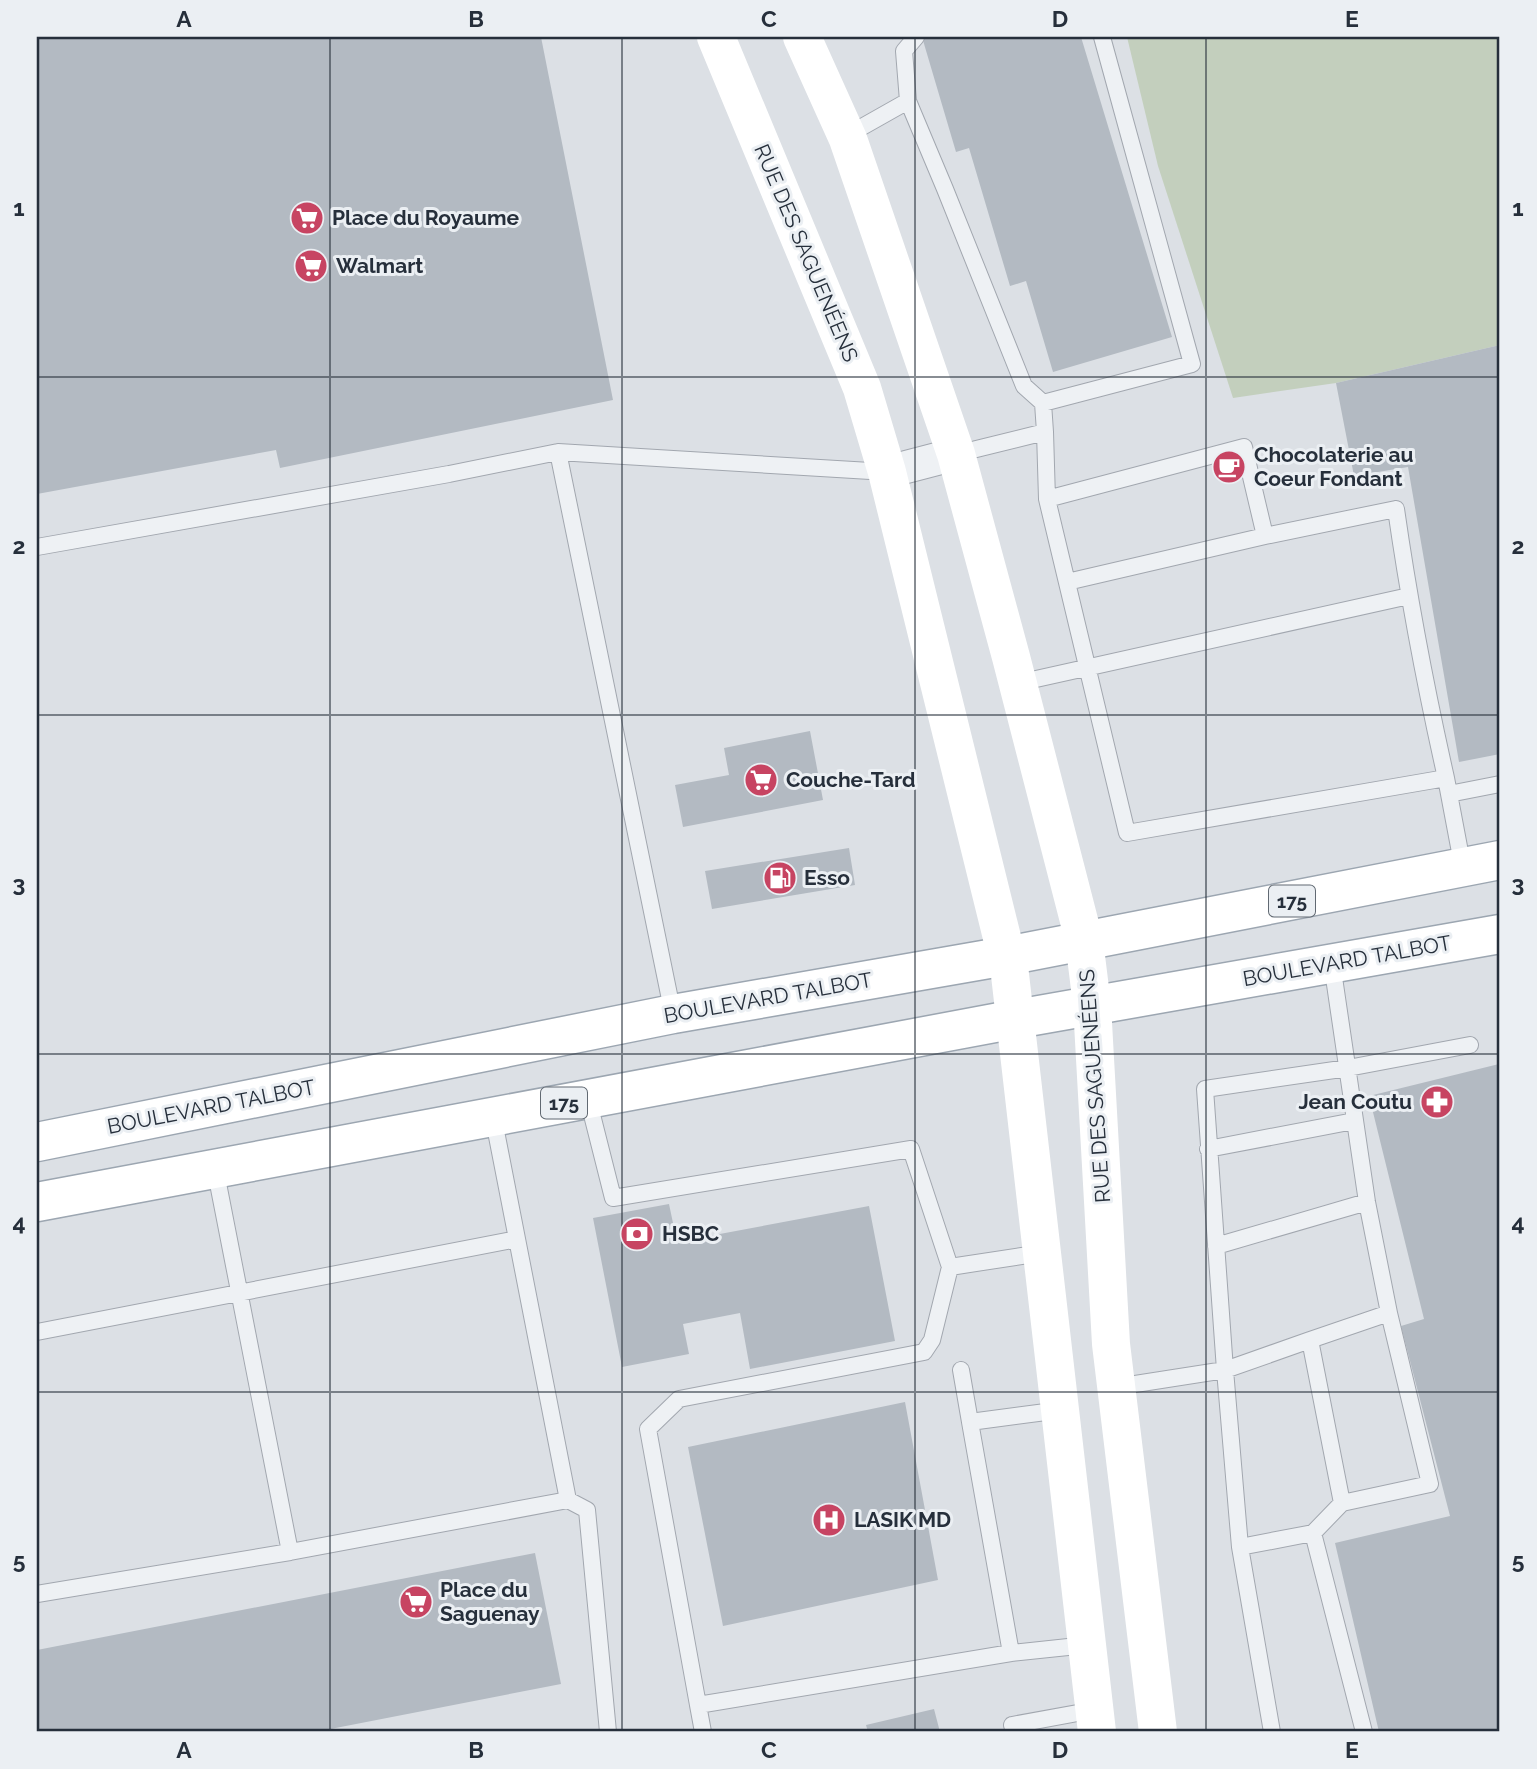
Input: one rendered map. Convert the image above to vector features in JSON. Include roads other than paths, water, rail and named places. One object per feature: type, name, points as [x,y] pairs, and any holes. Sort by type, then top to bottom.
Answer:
[{"type":"street","name":"RUE DES SAGUENÉENS","points":[[716,37],[862,388],[887,472],[1006,956],[1016,1019],[1096,1721]]},
{"type":"street","name":"RUE DES SAGUENÉENS","points":[[802,37],[846,136],[956,454],[1084,940],[1092,1005],[1111,1344],[1158,1732]]},
{"type":"street","points":[[887,472],[956,454]]},
{"type":"street","name":"BOULEVARD TALBOT","points":[[37,1142],[673,1014],[1006,956],[1500,860]]},
{"type":"street","name":"BOULEVARD TALBOT","points":[[37,1202],[1092,1005],[1500,934]]},
{"type":"lane","points":[[916,37],[904,51],[908,101],[1024,386],[1043,403],[1047,499],[1127,833],[1448,786],[1500,784]]},
{"type":"lane","points":[[1043,403],[1192,364],[1102,37]]},
{"type":"lane","points":[[846,136],[908,101]]},
{"type":"lane","points":[[956,454],[1045,432]]},
{"type":"lane","points":[[1047,499],[1244,447],[1265,536]]},
{"type":"lane","points":[[558,452],[673,1014]]},
{"type":"lane","points":[[37,547],[558,452],[887,472]]},
{"type":"lane","points":[[1067,582],[1396,509],[1409,596],[1463,868]]},
{"type":"lane","points":[[1018,683],[1409,596]]},
{"type":"lane","points":[[1240,1547],[1313,1533],[1342,1503],[1430,1484],[1389,1313],[1367,1202],[1332,964]]},
{"type":"lane","points":[[1272,1732],[1240,1547],[1205,1089],[1348,1068],[1470,1045]]},
{"type":"lane","points":[[588,1099],[613,1198],[911,1149],[950,1266],[932,1340],[924,1352],[679,1399],[648,1429],[703,1732]]},
{"type":"lane","points":[[493,1116],[568,1500]]},
{"type":"lane","points":[[1208,1149],[1354,1121]]},
{"type":"lane","points":[[215,1168],[290,1552]]},
{"type":"lane","points":[[1216,1246],[1367,1202]]},
{"type":"lane","points":[[37,1332],[517,1239]]},
{"type":"lane","points":[[950,1266],[1041,1253]]},
{"type":"lane","points":[[1116,1387],[1225,1370],[1389,1313]]},
{"type":"lane","points":[[1310,1340],[1342,1503]]},
{"type":"lane","points":[[961,1370],[1011,1653]]},
{"type":"lane","points":[[970,1422],[1061,1410]]},
{"type":"lane","points":[[37,1594],[290,1552],[568,1500],[587,1510],[608,1732]]},
{"type":"lane","points":[[1313,1533],[1364,1732]]},
{"type":"lane","points":[[698,1706],[1011,1653],[1087,1645]]},
{"type":"lane","points":[[1014,1732],[1012,1725],[1096,1721]]},
{"type":"place","name":"Place du Royaume","points":[[307,218]]},
{"type":"place","name":"Walmart","points":[[311,266]]},
{"type":"place","name":"Chocolaterie au Coeur Fondant","points":[[1229,467]]},
{"type":"place","name":"Couche-Tard","points":[[761,780]]},
{"type":"place","name":"Esso","points":[[780,878]]},
{"type":"place","name":"Jean Coutu","points":[[1437,1102]]},
{"type":"place","name":"HSBC","points":[[637,1234]]},
{"type":"place","name":"LASIK MD","points":[[829,1520]]},
{"type":"place","name":"Place du Saguenay","points":[[416,1602]]}]
